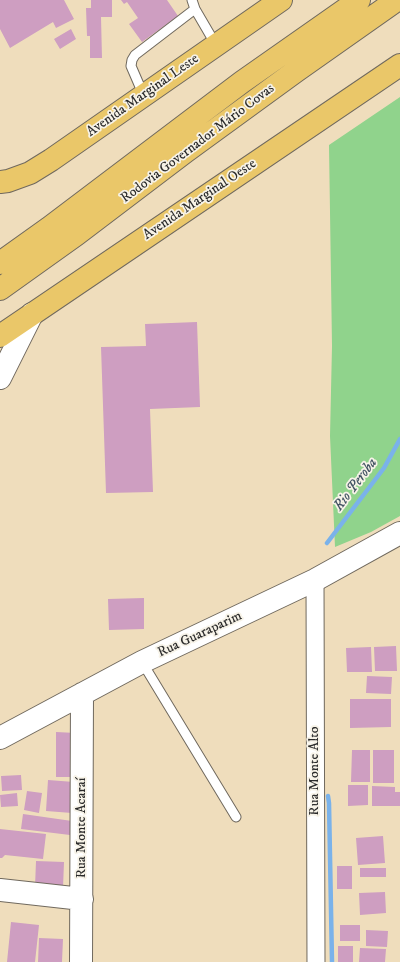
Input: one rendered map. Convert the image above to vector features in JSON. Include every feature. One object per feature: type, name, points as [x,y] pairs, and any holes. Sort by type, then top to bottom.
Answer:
[{"type":"main road","name":"Avenida Marginal Leste","points":[[0,182],[8,181],[30,173],[51,160],[280,0]]},
{"type":"main road","name":"Rodovia Governador Mário Covas","points":[[0,263],[49,228],[242,82],[359,0]]},
{"type":"main road","name":"Rodovia Governador Mário Covas","points":[[0,289],[78,234],[191,148],[296,71],[397,0]]},
{"type":"main road","name":"Avenida Marginal Oeste","points":[[0,336],[400,65]]},
{"type":"street","points":[[0,378],[32,314]]},
{"type":"street","name":"Rua Guaraparim","points":[[0,738],[142,662],[315,580],[400,533]]},
{"type":"street","name":"Rua Monte Alto","points":[[315,580],[316,962]]},
{"type":"street","name":"Rua Monte Acaraí","points":[[81,962],[82,694]]},
{"type":"street","points":[[0,890],[82,899]]},
{"type":"lane","points":[[192,0],[195,9],[216,45]]},
{"type":"lane","points":[[144,96],[131,66],[132,60],[135,55],[195,9]]},
{"type":"lane","points":[[142,662],[236,817]]},
{"type":"green space","points":[[400,97],[400,516],[371,532],[335,547],[330,436],[332,346],[329,145]]},
{"type":"building","points":[[0,0],[64,0],[74,19],[56,28],[53,22],[10,48],[0,29]]},
{"type":"building","points":[[91,0],[112,0],[112,17],[101,17],[102,58],[90,58],[90,36],[87,36],[86,8],[91,8]]},
{"type":"building","points":[[121,0],[167,0],[178,16],[142,42],[129,24],[138,18],[127,2],[124,4]]},
{"type":"building","points":[[71,29],[76,39],[60,49],[54,39]]},
{"type":"building","points":[[197,322],[200,407],[150,409],[153,492],[106,493],[101,347],[146,346],[145,324]]},
{"type":"building","points":[[144,598],[144,629],[109,630],[108,599]]},
{"type":"building","points":[[396,646],[397,671],[375,671],[374,647]]},
{"type":"building","points":[[371,647],[372,672],[347,672],[346,648]]},
{"type":"building","points":[[367,676],[392,677],[391,694],[366,693]]},
{"type":"building","points":[[350,699],[391,699],[391,727],[350,728]]},
{"type":"building","points":[[56,732],[76,733],[75,777],[56,777]]},
{"type":"building","points":[[352,750],[370,750],[370,782],[351,782]]},
{"type":"building","points":[[373,750],[394,750],[394,783],[373,783]]},
{"type":"building","points":[[21,775],[22,790],[2,791],[1,776]]},
{"type":"building","points":[[48,780],[74,782],[72,813],[46,811]]},
{"type":"building","points":[[348,785],[368,785],[368,805],[348,806]]},
{"type":"building","points":[[372,786],[395,787],[395,792],[400,792],[400,806],[372,806]]},
{"type":"building","points":[[27,791],[42,793],[39,813],[24,810]]},
{"type":"building","points":[[17,793],[18,806],[1,807],[0,795]]},
{"type":"building","points":[[23,814],[72,821],[70,835],[21,829]]},
{"type":"building","points":[[0,829],[46,834],[43,859],[5,855],[0,858]]},
{"type":"building","points":[[383,836],[385,863],[358,865],[356,838]]},
{"type":"building","points":[[36,861],[64,862],[63,888],[35,887]]},
{"type":"building","points":[[337,866],[352,866],[352,889],[337,889]]},
{"type":"building","points":[[360,868],[386,868],[386,877],[360,877]]},
{"type":"building","points":[[385,892],[386,913],[360,915],[359,893]]},
{"type":"building","points":[[11,922],[39,925],[35,962],[7,962]]},
{"type":"building","points":[[340,925],[360,925],[360,941],[340,941]]},
{"type":"building","points":[[366,930],[388,931],[387,947],[366,946]]},
{"type":"building","points":[[39,938],[63,939],[62,962],[38,962]]},
{"type":"building","points":[[338,946],[353,946],[353,962],[338,962]]},
{"type":"building","points":[[360,948],[386,949],[385,962],[359,962]]},
{"type":"waterway","name":"Rio Peroba","points":[[327,543],[384,468],[400,439]]},
{"type":"waterway","points":[[328,796],[332,962]]}]
